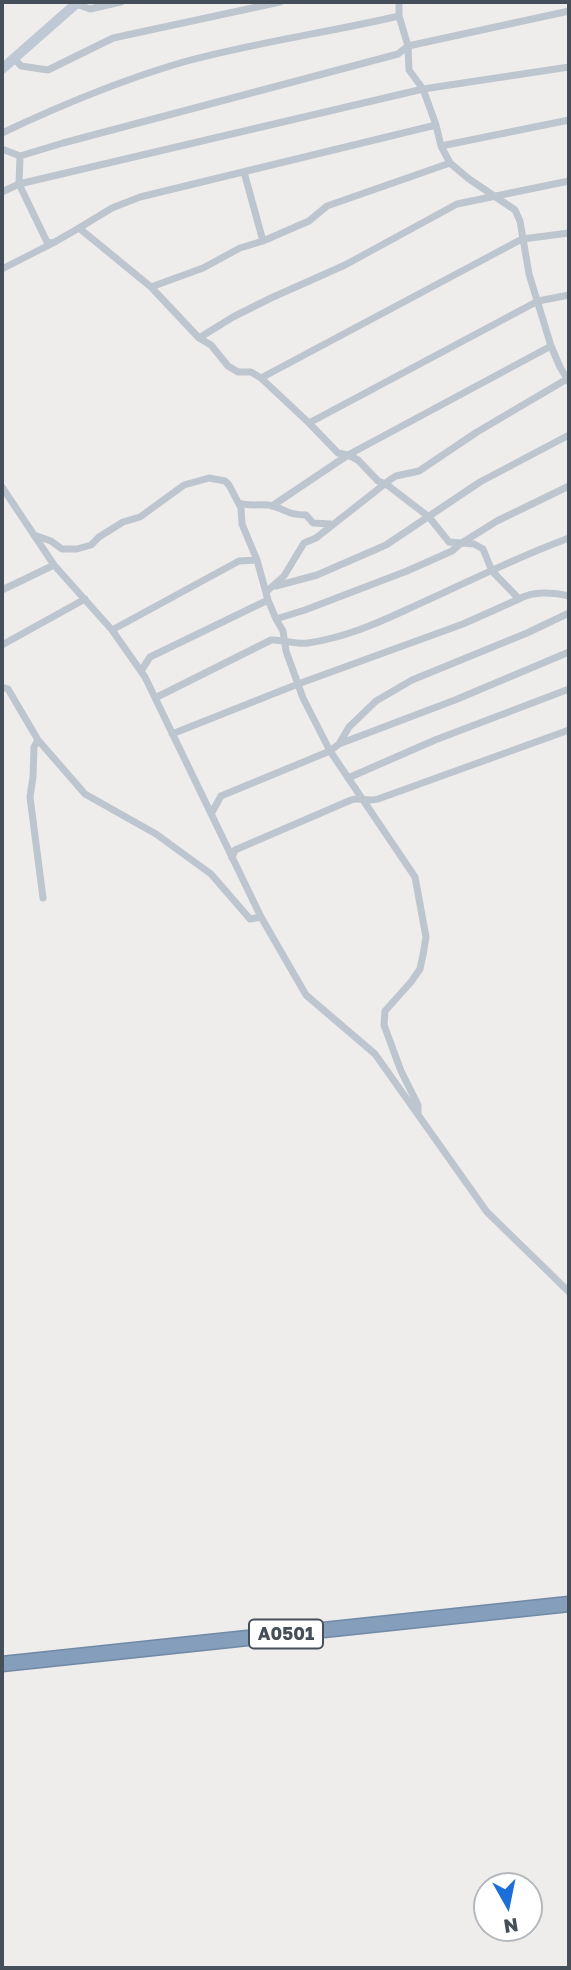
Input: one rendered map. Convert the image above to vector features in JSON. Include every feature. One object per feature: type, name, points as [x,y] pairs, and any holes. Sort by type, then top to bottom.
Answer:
[{"type":"highway","name":"A0501","points":[[2,1664],[569,1604]]},
{"type":"street","points":[[2,69],[77,3],[90,9],[121,2]]},
{"type":"street","points":[[14,58],[21,66],[48,70],[113,38],[280,2]]},
{"type":"street","points":[[141,671],[150,657],[267,596],[288,571],[304,543],[316,538],[396,476],[419,471],[477,432],[568,381],[551,346],[529,274],[520,221],[515,210],[450,163],[441,146],[423,89],[409,70],[408,46],[399,16],[402,2]]},
{"type":"street","points":[[2,149],[20,156],[398,54],[408,46],[569,10]]},
{"type":"street","points":[[2,133],[119,83],[180,63],[399,16]]},
{"type":"street","points":[[2,192],[19,184],[423,89],[569,67]]},
{"type":"street","points":[[441,146],[569,120]]},
{"type":"street","points":[[2,268],[53,243],[112,208],[140,197],[436,125]]},
{"type":"street","points":[[20,156],[19,184],[47,242],[53,243]]},
{"type":"street","points":[[151,288],[309,221],[327,206],[450,163]]},
{"type":"street","points":[[244,172],[263,241]]},
{"type":"street","points":[[199,338],[233,317],[345,265],[457,204],[569,181]]},
{"type":"street","points":[[79,228],[151,288],[199,338],[211,345],[228,366],[238,372],[251,372],[261,378],[338,453],[358,460],[378,481],[386,484],[429,517],[450,542],[474,544],[483,549],[492,570],[519,599]]},
{"type":"street","points":[[261,378],[522,239],[569,233]]},
{"type":"street","points":[[309,423],[538,301],[569,295]]},
{"type":"street","points":[[272,506],[348,455],[551,346]]},
{"type":"street","points":[[560,367],[569,365]]},
{"type":"street","points":[[274,587],[317,575],[386,545],[480,482],[569,435]]},
{"type":"street","points":[[32,533],[62,549],[77,549],[91,545],[123,522],[140,517],[184,485],[209,478],[225,481],[229,485],[239,503],[242,524],[257,560],[267,596],[283,631],[286,651],[303,698],[330,751],[415,877],[426,937],[420,969],[385,1011],[384,1025],[401,1071],[418,1105],[418,1115]]},
{"type":"street","points":[[276,619],[407,571],[452,551],[497,521],[569,486]]},
{"type":"street","points":[[2,487],[54,565],[112,630],[141,671],[261,917],[306,995],[375,1054],[487,1212],[569,1292]]},
{"type":"street","points":[[239,503],[272,506],[292,515],[306,515],[313,523],[331,524]]},
{"type":"street","points":[[155,698],[271,640],[304,644],[328,640],[370,627],[533,551],[569,538]]},
{"type":"street","points":[[112,630],[239,561],[257,560]]},
{"type":"street","points":[[2,590],[54,565]]},
{"type":"street","points":[[172,734],[298,684],[463,624],[526,595],[558,593],[569,596]]},
{"type":"street","points":[[2,645],[85,598]]},
{"type":"street","points":[[339,744],[349,727],[376,701],[412,680],[569,613]]},
{"type":"street","points":[[211,814],[221,796],[330,751],[339,744],[456,700],[569,652]]},
{"type":"street","points":[[2,677],[5,688],[38,740],[85,794],[156,834],[211,874],[250,919],[261,917]]},
{"type":"street","points":[[348,778],[447,735],[569,689]]},
{"type":"street","points":[[232,858],[235,849],[351,800],[378,800],[569,730]]},
{"type":"street","points":[[38,740],[34,747],[30,797],[43,898]]}]
